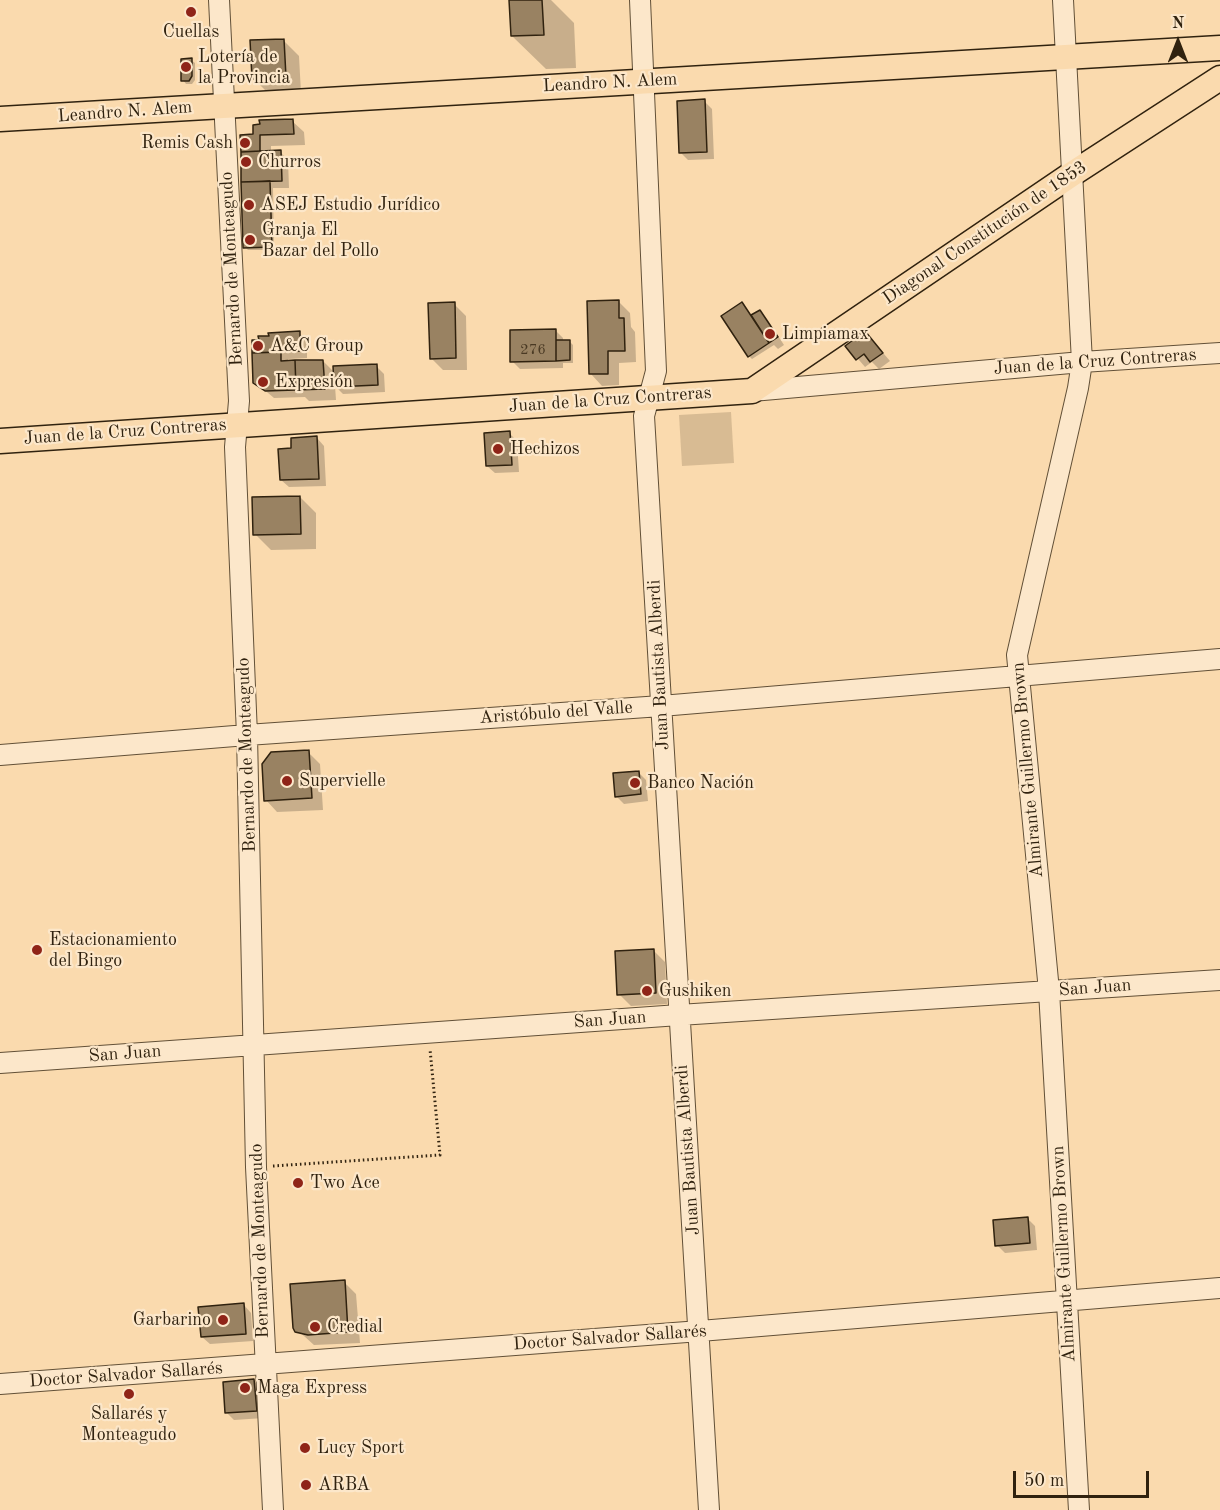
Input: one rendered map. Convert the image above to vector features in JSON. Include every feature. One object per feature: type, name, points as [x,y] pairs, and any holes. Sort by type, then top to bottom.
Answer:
[{"type":"main road","name":"Leandro N. Alem","points":[[0,119],[1220,48]]},
{"type":"main road","name":"Diagonal Constitución de 1853","points":[[752,391],[1072,174],[1220,78]]},
{"type":"main road","name":"Juan de la Cruz Contreras","points":[[0,441],[752,391]]},
{"type":"street","name":"Bernardo de Monteagudo","points":[[219,0],[239,401],[235,447],[247,735],[256,1167],[273,1510]]},
{"type":"street","name":"Juan Bautista Alberdi","points":[[640,0],[656,371],[644,416],[709,1510]]},
{"type":"street","name":"Almirante Guillermo Brown","points":[[1063,0],[1082,362],[1017,656],[1049,991],[1079,1510]]},
{"type":"street","name":"Juan de la Cruz Contreras","points":[[752,391],[1082,362],[1220,353]]},
{"type":"street","name":"Aristóbulo del Valle","points":[[0,756],[247,735],[661,706],[1220,658]]},
{"type":"street","name":"San Juan","points":[[0,1063],[679,1015],[1220,980]]},
{"type":"street","name":"Doctor Salvador Sallarés","points":[[0,1384],[700,1331],[1220,1288]]},
{"type":"path","points":[[256,1167],[440,1155],[429,1034]]},
{"type":"shaded area","points":[[731,412],[734,463],[682,466],[679,415]]},
{"type":"building","points":[[509,0],[542,0],[544,35],[511,36]]},
{"type":"building","points":[[284,39],[286,77],[252,79],[250,40]]},
{"type":"building","name":"Lotería de la Provincia","points":[[192,58],[192,76],[189,81],[181,81],[181,59]]},
{"type":"building","points":[[705,99],[707,152],[679,153],[677,101]]},
{"type":"building","points":[[293,119],[294,134],[260,135],[260,151],[241,152],[240,135],[253,134],[253,125],[260,124],[259,120]]},
{"type":"building","points":[[281,150],[282,181],[241,182],[241,152]]},
{"type":"building","points":[[270,181],[272,247],[243,248],[241,182]]},
{"type":"building","points":[[619,300],[619,318],[624,318],[625,351],[608,351],[608,374],[589,374],[587,301]]},
{"type":"building","points":[[455,302],[456,358],[430,359],[428,303]]},
{"type":"building","points":[[742,302],[769,343],[748,357],[721,316]]},
{"type":"building","points":[[760,310],[778,337],[769,343],[751,315]]},
{"type":"building","points":[[556,329],[556,361],[510,362],[510,330]]},
{"type":"building","points":[[300,331],[300,351],[252,353],[252,340],[259,340],[258,336]]},
{"type":"building","points":[[865,331],[883,353],[870,362],[864,354],[856,360],[845,346]]},
{"type":"building","points":[[556,340],[570,340],[570,360],[556,361]]},
{"type":"building","points":[[281,352],[281,361],[295,360],[296,390],[265,391],[253,383],[252,353]]},
{"type":"building","points":[[295,360],[323,360],[325,389],[296,390]]},
{"type":"building","points":[[377,364],[378,385],[334,387],[333,366]]},
{"type":"building","name":"Hechizos","points":[[510,431],[512,465],[486,466],[484,433]]},
{"type":"building","points":[[317,436],[319,479],[280,480],[278,449],[291,448],[291,438]]},
{"type":"building","points":[[300,496],[301,534],[253,535],[252,497]]},
{"type":"building","name":"Supervielle","points":[[309,750],[312,798],[264,801],[262,764],[271,752]]},
{"type":"building","points":[[639,771],[641,794],[615,797],[613,773]]},
{"type":"building","points":[[654,949],[656,993],[617,995],[615,951]]},
{"type":"building","points":[[1028,1217],[1030,1243],[995,1246],[993,1220]]},
{"type":"building","points":[[345,1280],[348,1332],[308,1335],[295,1332],[290,1284]]},
{"type":"building","points":[[244,1303],[246,1334],[201,1337],[198,1307]]},
{"type":"building","points":[[254,1379],[257,1411],[225,1413],[223,1382]]},
{"type":"place","name":"Cuellas","points":[[191,12]]},
{"type":"place","name":"Lotería de la Provincia","points":[[186,67]]},
{"type":"place","name":"Remis Cash","points":[[245,143]]},
{"type":"place","name":"Churros","points":[[246,162]]},
{"type":"place","name":"ASEJ Estudio Jurídico","points":[[249,205]]},
{"type":"place","name":"Granja El Bazar del Pollo","points":[[250,240]]},
{"type":"place","name":"Limpiamax","points":[[770,334]]},
{"type":"place","name":"A&C Group","points":[[258,346]]},
{"type":"place","name":"Expresión","points":[[263,382]]},
{"type":"place","name":"Hechizos","points":[[498,449]]},
{"type":"place","name":"Supervielle","points":[[287,781]]},
{"type":"place","name":"Banco Nación","points":[[635,783]]},
{"type":"place","name":"Estacionamiento del Bingo","points":[[37,950]]},
{"type":"place","name":"Gushiken","points":[[647,991]]},
{"type":"place","name":"Two Ace","points":[[298,1183]]},
{"type":"place","name":"Garbarino","points":[[223,1320]]},
{"type":"place","name":"Credial","points":[[315,1327]]},
{"type":"place","name":"Maga Express","points":[[245,1388]]},
{"type":"place","name":"Sallarés y Monteagudo","points":[[129,1394]]},
{"type":"place","name":"Lucy Sport","points":[[305,1448]]},
{"type":"place","name":"ARBA","points":[[306,1485]]}]
